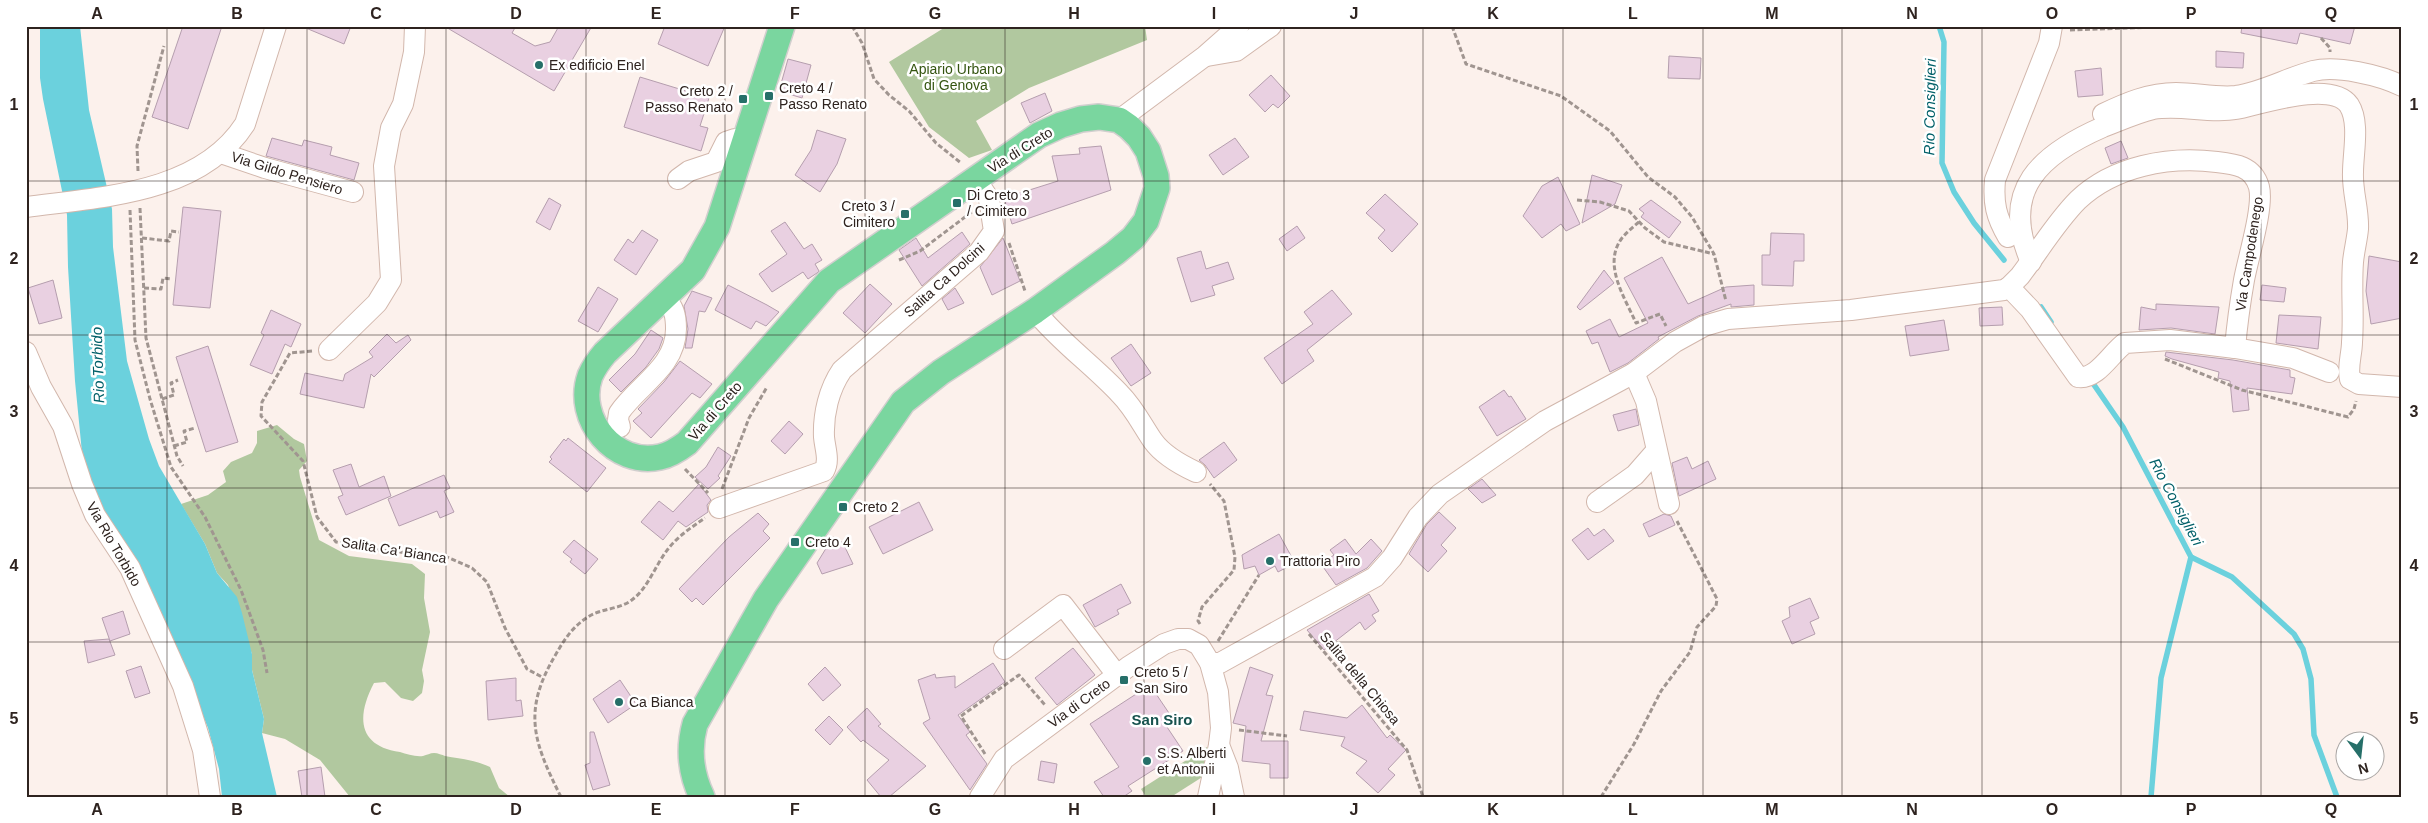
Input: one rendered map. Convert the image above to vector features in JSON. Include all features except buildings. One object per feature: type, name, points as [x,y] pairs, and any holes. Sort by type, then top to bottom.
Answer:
[{"type":"main road","name":"Via di Creto","points":[[782,26],[717,227],[693,270],[605,353],[595,365],[588,386],[588,403],[600,433],[617,451],[635,458],[646,459],[666,456],[687,443],[829,281],[975,178],[1039,135],[1061,125],[1081,119],[1119,120]]},
{"type":"main road","points":[[702,797],[696,785],[691,758],[690,742],[695,724],[766,599],[888,422],[917,390],[1035,311],[1133,238],[1146,221],[1153,206],[1157,188],[1154,164],[1139,137],[1119,120]]},
{"type":"street","name":"Via Gildo Pensiero","points":[[26,207],[130,192],[186,174],[221,153],[236,138],[245,124],[276,26]]},
{"type":"street","points":[[329,350],[377,303],[391,280],[384,166],[391,128],[403,104],[414,52],[415,26]]},
{"type":"street","points":[[1119,120],[1205,56],[1239,26]]},
{"type":"street","points":[[1205,56],[1217,56],[1236,51],[1270,26]]},
{"type":"street","points":[[2052,28],[2049,42],[1995,180],[1996,213],[2008,237],[2018,277],[2030,309],[2074,375],[2090,375],[2125,343],[2170,340],[2293,358],[2329,372]]},
{"type":"street","points":[[2008,237],[2013,189],[2019,176],[2040,150],[2073,128],[2136,99],[2174,93],[2224,97],[2239,95],[2324,69],[2366,75],[2402,86]]},
{"type":"street","points":[[2018,277],[2021,204],[2025,192],[2038,168],[2065,146],[2107,126],[2153,109],[2177,107],[2234,109],[2300,96],[2330,94],[2348,104],[2354,127],[2353,180],[2358,228],[2353,262],[2352,344],[2348,374],[2350,379],[2359,384],[2402,387]]},
{"type":"street","points":[[678,179],[689,171],[716,162],[726,142],[735,139],[746,140]]},
{"type":"street","name":"Via Gildo Pensiero","points":[[221,153],[265,168],[353,192]]},
{"type":"street","name":"Via Campodenego","points":[[2018,277],[2078,200],[2118,174],[2146,164],[2169,162],[2212,161],[2240,166],[2250,171],[2256,180],[2260,199],[2244,282],[2235,348]]},
{"type":"street","points":[[975,178],[990,199]]},
{"type":"street","name":"Salita Ca Dolcini","points":[[719,508],[824,472],[827,463],[824,436],[826,411],[836,379],[861,353],[979,252],[994,231],[990,199]]},
{"type":"street","points":[[1210,663],[1220,663],[1293,625],[1312,611],[1362,586],[1375,577],[1392,558],[1418,518],[1440,494],[1545,420],[1634,373],[1675,342],[1704,326],[1728,319],[1851,310],[2018,277]]},
{"type":"street","points":[[620,427],[619,413],[625,404],[658,371],[673,350],[676,339],[675,313],[673,306],[665,297]]},
{"type":"street","points":[[1035,311],[1053,333],[1084,358],[1122,395],[1154,442],[1179,464],[1196,472]]},
{"type":"street","name":"Via Rio Torbido","points":[[26,352],[41,387],[63,426],[82,484],[95,515],[130,568],[183,686],[203,750],[210,797]]},
{"type":"street","points":[[1634,373],[1646,401],[1669,504]]},
{"type":"street","points":[[1597,502],[1635,475],[1656,451]]},
{"type":"street","points":[[1004,649],[1063,605],[1117,675]]},
{"type":"street","name":"Via di Creto","points":[[980,797],[1004,758],[1117,675],[1164,644],[1178,639],[1188,640],[1199,645],[1210,663],[1218,692],[1220,736],[1208,797]]},
{"type":"street","points":[[1210,663],[1224,650],[1246,639]]},
{"type":"street","points":[[1220,736],[1234,797]]},
{"type":"path","points":[[852,26],[862,43],[874,79],[888,95],[909,111],[936,143],[968,169],[975,178]]},
{"type":"path","points":[[1452,26],[1466,64],[1560,96],[1610,131],[1648,177],[1674,197],[1692,217],[1714,254],[1724,286],[1728,319]]},
{"type":"path","points":[[2052,28],[2188,26]]},
{"type":"path","points":[[164,46],[137,146],[130,192],[135,340],[150,399],[171,467],[205,517],[241,590],[263,650],[268,673]]},
{"type":"path","points":[[130,192],[142,238],[146,338],[174,446],[183,466]]},
{"type":"path","points":[[895,261],[920,251],[990,199]]},
{"type":"path","points":[[1577,200],[1600,202],[1629,211],[1639,222],[1664,242],[1714,254]]},
{"type":"path","points":[[1639,222],[1621,240],[1613,259],[1619,287],[1636,323],[1660,314],[1675,342]]},
{"type":"path","points":[[142,238],[169,241],[171,231],[179,232]]},
{"type":"path","points":[[144,288],[161,289],[163,278],[172,279]]},
{"type":"path","points":[[2147,341],[2153,350],[2169,362],[2242,390],[2348,417],[2354,410],[2359,384]]},
{"type":"path","name":"Salita Ca' Bianca","points":[[329,350],[290,353],[262,402],[261,416],[303,461],[317,517],[336,542],[379,550],[447,557],[472,568],[487,582],[505,628],[527,669],[542,677]]},
{"type":"path","points":[[162,398],[174,395],[171,383],[178,380]]},
{"type":"path","points":[[561,797],[534,727],[534,708],[542,677],[563,642],[578,624],[590,615],[620,607],[634,599],[668,548],[685,531],[719,508],[724,478],[749,418],[771,380]]},
{"type":"path","points":[[174,446],[188,442],[184,431],[195,428]]},
{"type":"path","points":[[1196,472],[1224,501],[1235,557],[1234,570],[1202,608],[1198,621],[1203,629]]},
{"type":"path","points":[[1601,797],[1634,744],[1660,691],[1690,652],[1697,627],[1716,606],[1717,599],[1669,504]]},
{"type":"path","points":[[1214,640],[1214,648],[1259,574]]},
{"type":"path","name":"Salita della Chiosa","points":[[1302,632],[1307,632],[1407,750],[1423,797]]},
{"type":"path","points":[[995,770],[961,716],[1019,675],[1057,719]]},
{"type":"path","points":[[1220,736],[1287,736]]},
{"type":"green space","name":"Apiario Urbano di Genova","points":[[947,26],[1145,26],[1147,40],[1029,88],[976,121],[992,150],[969,158],[929,127],[889,62]]},
{"type":"green space","points":[[277,425],[294,439],[304,444],[307,461],[299,470],[300,477],[319,540],[349,556],[412,564],[425,574],[424,598],[430,632],[422,670],[424,681],[422,693],[413,701],[401,698],[385,682],[374,683],[368,695],[363,718],[364,728],[369,736],[386,749],[414,756],[435,753],[474,761],[490,767],[499,788],[510,797],[350,797],[320,760],[285,739],[262,733],[264,719],[252,670],[252,654],[228,585],[217,573],[205,544],[181,504],[208,495],[226,482],[223,471],[231,462],[252,453],[257,443],[257,431]]},
{"type":"green space","points":[[1207,747],[1207,774],[1171,797],[1146,797],[1141,789]]},
{"type":"water","name":"Rio Torbido","points":[[40,26],[80,26],[89,110],[112,209],[113,247],[127,361],[149,439],[159,466],[205,544],[217,573],[237,597],[252,654],[252,670],[264,719],[262,733],[277,797],[222,797],[219,769],[208,728],[152,592],[93,493],[83,463],[75,381],[68,267],[67,215],[40,78]]},
{"type":"waterway","name":"Rio Consiglieri","points":[[1939,26],[1944,42],[1942,163],[1954,192],[1974,223],[2004,260]]},
{"type":"waterway","name":"Rio Consiglieri","points":[[2041,307],[2051,322]]},
{"type":"waterway","name":"Rio Consiglieri","points":[[2090,379],[2123,427],[2191,557],[2232,577],[2294,634],[2303,649],[2311,679],[2314,735],[2337,797]]},
{"type":"waterway","points":[[2151,797],[2161,678],[2191,557]]},
{"type":"place","name":"Ex edificio Enel","points":[[539,65]]},
{"type":"place","name":"Creto 4 / Passo Renato","points":[[769,96]]},
{"type":"place","name":"Creto 2 / Passo Renato","points":[[743,99]]},
{"type":"place","name":"Di Creto 3 / Cimitero","points":[[957,203]]},
{"type":"place","name":"Creto 3 / Cimitero","points":[[905,214]]},
{"type":"place","name":"Creto 2","points":[[843,507]]},
{"type":"place","name":"Creto 4","points":[[795,542]]},
{"type":"place","name":"Trattoria Piro","points":[[1270,561]]},
{"type":"place","name":"Creto 5 / San Siro","points":[[1124,680]]},
{"type":"place","name":"Ca Bianca","points":[[619,702]]},
{"type":"place","name":"S.S. Alberti et Antonii","points":[[1147,761]]},
{"type":"district","name":"San Siro","points":[[1162,720]]}]
